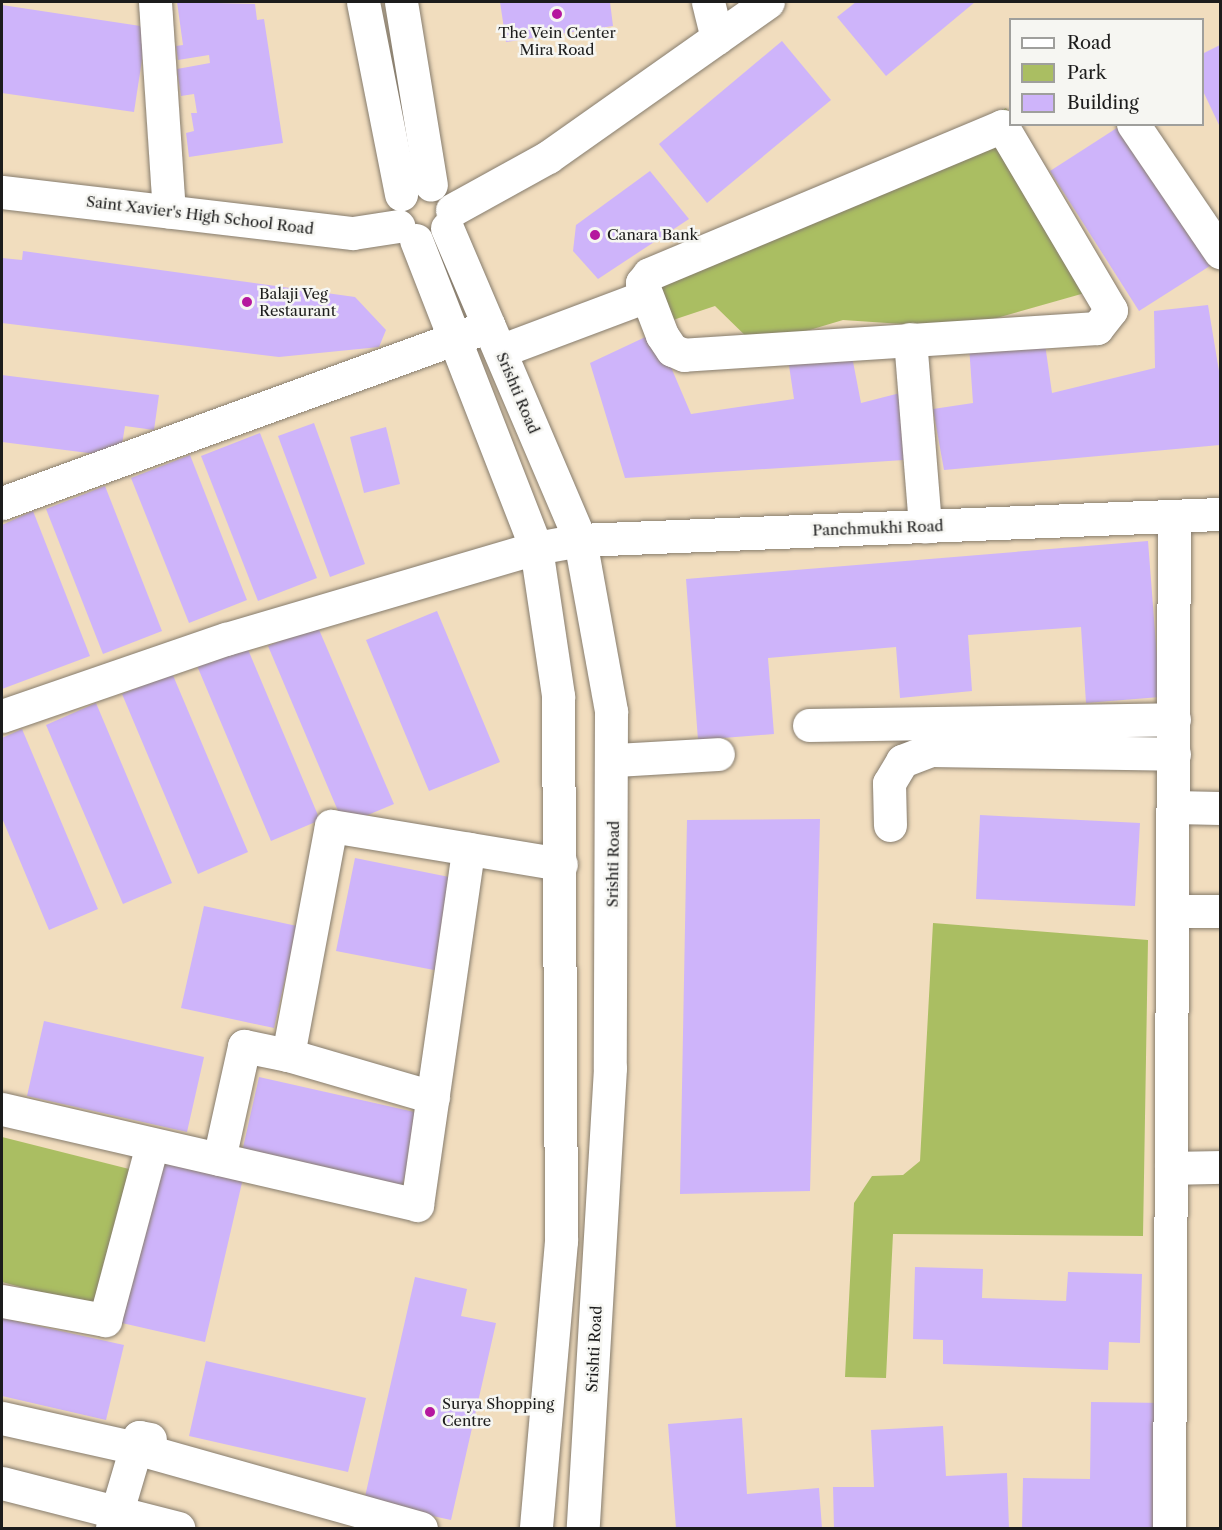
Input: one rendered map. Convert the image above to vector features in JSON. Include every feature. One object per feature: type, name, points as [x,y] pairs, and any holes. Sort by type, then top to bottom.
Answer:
[{"type":"street","points":[[155,2],[169,212]]},
{"type":"street","points":[[363,2],[412,211],[455,342],[536,548],[558,696],[561,864],[561,1241],[537,1528]]},
{"type":"street","points":[[401,2],[412,211],[433,239],[450,219],[548,157],[768,2]]},
{"type":"street","points":[[708,2],[717,38]]},
{"type":"street","points":[[1006,124],[1111,310],[1107,320],[1097,328],[684,355],[672,350],[662,335],[646,296],[642,283],[649,274],[1006,124]]},
{"type":"street","points":[[1134,126],[1221,252]]},
{"type":"street","name":"Saint Xavier's High School Road","points":[[2,192],[353,233],[412,211]]},
{"type":"street","name":"Srishti Road","points":[[412,211],[446,194],[450,219],[494,339],[580,540],[615,760],[610,1068],[583,1528]]},
{"type":"street","points":[[2,503],[455,342],[494,339],[646,296]]},
{"type":"street","points":[[910,339],[925,526]]},
{"type":"street","name":"Panchmukhi Road","points":[[2,716],[226,639],[536,548],[580,540],[1221,514]]},
{"type":"street","points":[[1168,1528],[1174,516]]},
{"type":"street","points":[[809,725],[1173,719]]},
{"type":"street","points":[[890,825],[889,783],[902,761],[930,750],[1174,754]]},
{"type":"street","points":[[615,760],[718,754]]},
{"type":"street","points":[[1174,807],[1221,808]]},
{"type":"street","points":[[288,1055],[331,826],[561,864]]},
{"type":"street","points":[[2,1109],[417,1205],[468,849]]},
{"type":"street","points":[[1173,911],[1221,911]]},
{"type":"street","points":[[219,1159],[244,1046],[288,1055],[433,1097]]},
{"type":"street","points":[[561,1065],[610,1068]]},
{"type":"street","points":[[2,1301],[105,1320],[152,1145]]},
{"type":"street","points":[[1171,1168],[1221,1167]]},
{"type":"street","points":[[2,1418],[136,1448],[422,1528]]},
{"type":"street","points":[[115,1520],[139,1437],[338,1486]]},
{"type":"street","points":[[2,1483],[115,1520],[178,1528]]},
{"type":"green space","points":[[1006,108],[1009,113],[1009,126],[1017,126],[1113,285],[961,328],[843,320],[756,346],[715,306],[661,324],[649,286]]},
{"type":"green space","points":[[933,923],[1148,940],[1143,1236],[893,1234],[886,1378],[845,1377],[854,1203],[872,1176],[903,1175],[920,1161]]},
{"type":"green space","points":[[2,1137],[141,1172],[102,1309],[2,1282]]},
{"type":"building","points":[[177,2],[255,4],[257,20],[264,19],[283,143],[189,157],[186,133],[194,131],[191,113],[197,113],[194,94],[181,96],[177,69],[210,63],[209,55],[178,60],[176,46],[183,45]]},
{"type":"building","name":"The Vein Center Mira Road","points":[[500,2],[610,2],[613,26],[506,42]]},
{"type":"building","points":[[856,2],[975,2],[886,76],[837,17]]},
{"type":"building","points":[[2,5],[147,27],[134,112],[2,93]]},
{"type":"building","points":[[782,41],[831,100],[707,203],[659,144]]},
{"type":"building","points":[[1220,45],[1220,127],[1204,93],[1204,53]]},
{"type":"building","points":[[1120,126],[1124,126],[1213,264],[1139,311],[1050,171]]},
{"type":"building","points":[[650,171],[689,219],[598,279],[573,251],[576,225]]},
{"type":"building","points":[[23,251],[355,297],[386,330],[379,347],[279,357],[2,323],[2,258],[22,260]]},
{"type":"building","points":[[1208,305],[1220,377],[1220,445],[944,470],[933,409],[973,403],[969,346],[1044,337],[1052,393],[1155,368],[1154,311]]},
{"type":"building","points":[[656,332],[691,414],[794,399],[787,352],[850,346],[861,403],[900,393],[904,460],[625,478],[590,363]]},
{"type":"building","points":[[2,375],[159,395],[154,430],[125,426],[120,457],[2,442]]},
{"type":"building","points":[[314,423],[365,564],[330,577],[278,436]]},
{"type":"building","points":[[386,427],[400,484],[364,493],[350,437]]},
{"type":"building","points":[[260,433],[317,578],[258,601],[201,456]]},
{"type":"building","points":[[190,455],[247,600],[189,623],[131,478]]},
{"type":"building","points":[[105,486],[162,631],[103,654],[46,509]]},
{"type":"building","points":[[33,511],[90,656],[2,689],[2,525]]},
{"type":"building","points":[[1148,541],[1160,697],[1086,703],[1081,627],[968,635],[972,691],[900,698],[896,647],[768,658],[774,734],[698,740],[686,579]]},
{"type":"building","points":[[437,611],[500,762],[429,791],[366,640]]},
{"type":"building","points":[[317,625],[394,804],[344,825],[268,646]]},
{"type":"building","points":[[244,640],[320,820],[271,841],[195,661]]},
{"type":"building","points":[[172,673],[248,852],[198,874],[122,694]]},
{"type":"building","points":[[96,703],[172,883],[123,904],[46,725]]},
{"type":"building","points":[[22,729],[98,909],[49,930],[2,818],[2,738]]},
{"type":"building","points":[[980,815],[1140,823],[1135,906],[976,899]]},
{"type":"building","points":[[820,819],[810,1191],[680,1194],[687,820]]},
{"type":"building","points":[[355,858],[459,879],[439,971],[336,951]]},
{"type":"building","points":[[204,906],[297,926],[274,1028],[181,1008]]},
{"type":"building","points":[[44,1021],[204,1057],[187,1132],[27,1096]]},
{"type":"building","points":[[259,1077],[419,1113],[402,1188],[242,1152]]},
{"type":"building","points":[[161,1155],[244,1174],[205,1342],[122,1323]]},
{"type":"building","points":[[915,1267],[983,1269],[982,1298],[1066,1301],[1068,1272],[1142,1274],[1140,1343],[1109,1342],[1108,1370],[943,1364],[943,1340],[913,1339]]},
{"type":"building","name":"Surya Shopping Centre","points":[[415,1277],[467,1289],[461,1316],[496,1323],[451,1520],[364,1501]]},
{"type":"building","points":[[2,1318],[124,1345],[106,1420],[2,1396]]},
{"type":"building","points":[[206,1361],[366,1398],[348,1472],[189,1436]]},
{"type":"building","points":[[1091,1402],[1166,1403],[1165,1528],[1022,1528],[1023,1478],[1090,1479]]},
{"type":"building","points":[[742,1418],[747,1494],[819,1488],[822,1528],[676,1528],[668,1424]]},
{"type":"building","points":[[943,1426],[946,1476],[1007,1473],[1009,1528],[834,1528],[833,1487],[874,1487],[871,1430]]},
{"type":"place","name":"The Vein Center Mira Road","points":[[557,14]]},
{"type":"place","name":"Canara Bank","points":[[595,235]]},
{"type":"place","name":"Balaji Veg Restaurant","points":[[247,302]]},
{"type":"place","name":"Surya Shopping Centre","points":[[430,1412]]}]
